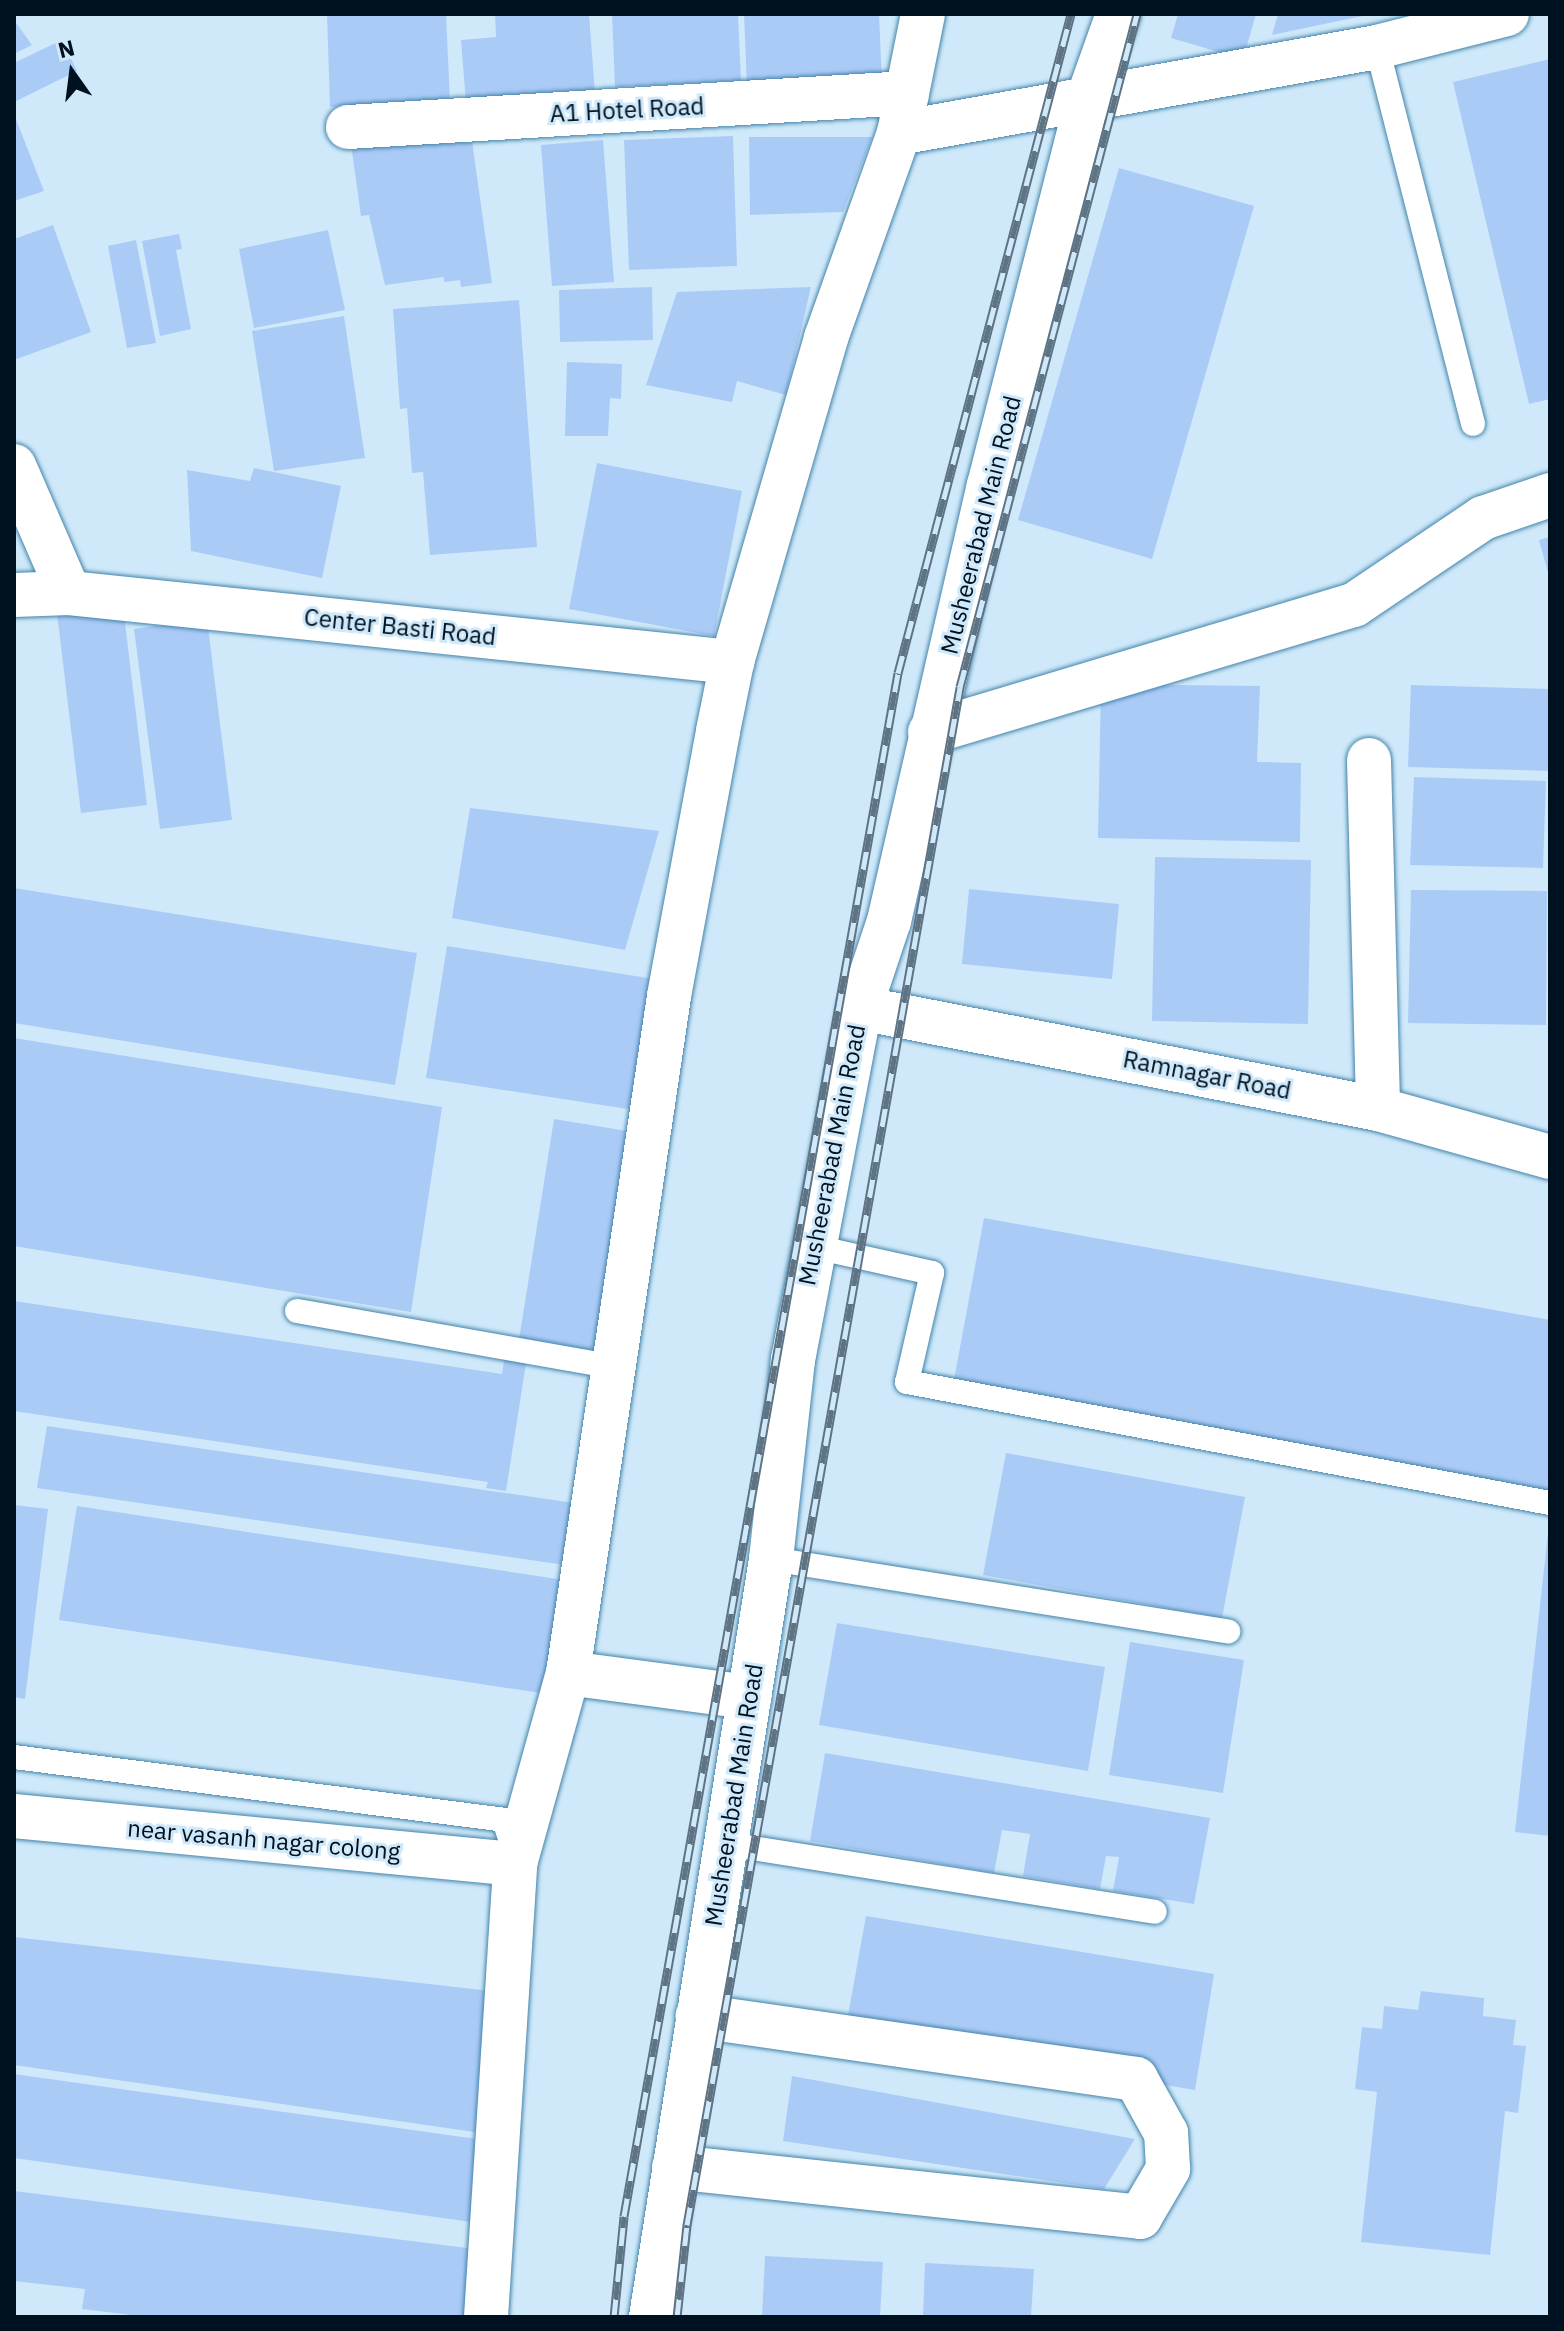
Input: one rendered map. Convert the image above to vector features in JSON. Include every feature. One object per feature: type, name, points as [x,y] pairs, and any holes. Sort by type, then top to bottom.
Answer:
[{"type":"main road","points":[[486,2317],[515,1860],[568,1673],[669,996],[732,662],[826,338],[903,113],[923,14]]},
{"type":"main road","name":"Musheerabad Main Road","points":[[651,2317],[771,1559],[793,1360],[860,1008],[889,921],[930,732],[1086,104],[1118,14]]},
{"type":"main road","name":"A1 Hotel Road","points":[[348,127],[903,113],[1086,104],[1377,47],[1507,14]]},
{"type":"main road","points":[[14,466],[69,593]]},
{"type":"main road","points":[[930,732],[1354,605],[1483,518],[1550,495]]},
{"type":"main road","name":"Center Basti Road","points":[[14,595],[69,593],[732,662]]},
{"type":"main road","points":[[1369,760],[1378,1109]]},
{"type":"main road","name":"Ramnagar Road","points":[[860,1008],[1378,1109],[1550,1157]]},
{"type":"main road","points":[[568,1673],[749,1697]]},
{"type":"main road","name":"near vasanh nagar colong","points":[[14,1816],[515,1860]]},
{"type":"main road","points":[[674,2167],[1140,2217],[1168,2169],[1166,2133],[1136,2079],[698,2016]]},
{"type":"lane","points":[[1377,47],[1473,424]]},
{"type":"lane","points":[[815,1247],[932,1273],[907,1382],[1550,1503]]},
{"type":"lane","points":[[297,1311],[615,1367]]},
{"type":"lane","points":[[771,1559],[1228,1631]]},
{"type":"lane","points":[[14,1757],[504,1820],[515,1860]]},
{"type":"lane","points":[[727,1844],[1155,1912]]},
{"type":"building","points":[[327,14],[446,14],[450,102],[330,107]]},
{"type":"building","points":[[495,14],[589,14],[595,93],[466,103],[461,40],[496,37]]},
{"type":"building","points":[[612,14],[738,14],[741,81],[615,87]]},
{"type":"building","points":[[744,14],[879,14],[882,83],[747,87]]},
{"type":"building","points":[[1178,14],[1256,14],[1243,59],[1171,38]]},
{"type":"building","points":[[1278,14],[1367,14],[1367,15],[1272,35]]},
{"type":"building","points":[[14,20],[32,45],[14,54]]},
{"type":"building","points":[[62,40],[77,71],[14,102],[14,63]]},
{"type":"building","points":[[1550,59],[1550,399],[1529,404],[1453,82]]},
{"type":"building","points":[[14,114],[44,191],[14,201]]},
{"type":"building","points":[[470,127],[492,283],[461,287],[460,280],[444,282],[444,277],[385,285],[369,215],[361,216],[351,144]]},
{"type":"building","points":[[733,136],[737,266],[629,270],[624,140]]},
{"type":"building","points":[[749,137],[872,137],[843,212],[750,215]]},
{"type":"building","points":[[603,140],[614,282],[552,286],[541,145]]},
{"type":"building","points":[[1119,168],[1254,206],[1152,559],[1018,520]]},
{"type":"building","points":[[53,225],[91,332],[14,360],[14,239]]},
{"type":"building","points":[[328,230],[345,310],[254,328],[239,249]]},
{"type":"building","points":[[179,234],[182,249],[176,250],[191,329],[160,336],[142,241]]},
{"type":"building","points":[[136,240],[156,343],[127,348],[108,246]]},
{"type":"building","points":[[652,287],[653,340],[560,342],[559,290]]},
{"type":"building","points":[[811,287],[786,395],[737,381],[732,402],[646,385],[677,292]]},
{"type":"building","points":[[519,300],[537,547],[430,555],[423,472],[412,473],[407,408],[400,409],[393,309]]},
{"type":"building","points":[[344,316],[365,458],[274,471],[252,331]]},
{"type":"building","points":[[567,362],[622,364],[621,399],[610,398],[608,436],[565,436]]},
{"type":"building","points":[[597,463],[742,491],[714,636],[569,609]]},
{"type":"building","points":[[254,468],[341,486],[322,578],[191,551],[187,470],[250,481]]},
{"type":"building","points":[[1550,537],[1550,576],[1549,576],[1539,540]]},
{"type":"building","points":[[123,606],[147,805],[81,813],[57,613]]},
{"type":"building","points":[[207,619],[232,820],[160,829],[134,629]]},
{"type":"building","points":[[1101,684],[1260,686],[1257,762],[1301,763],[1300,842],[1098,838]]},
{"type":"building","points":[[1411,685],[1550,689],[1550,771],[1408,767]]},
{"type":"building","points":[[1414,777],[1546,781],[1543,868],[1410,865]]},
{"type":"building","points":[[470,808],[659,831],[625,950],[452,918]]},
{"type":"building","points":[[1155,857],[1311,860],[1308,1024],[1152,1021]]},
{"type":"building","points":[[14,888],[417,953],[395,1085],[14,1023]]},
{"type":"building","points":[[969,889],[1119,904],[1112,979],[962,964]]},
{"type":"building","points":[[1411,890],[1547,891],[1546,1025],[1408,1023]]},
{"type":"building","points":[[447,946],[654,979],[634,1110],[426,1078]]},
{"type":"building","points":[[14,1038],[442,1107],[411,1312],[14,1246]]},
{"type":"building","points":[[554,1119],[639,1133],[604,1354],[519,1340]]},
{"type":"building","points":[[984,1218],[1550,1320],[1550,1493],[953,1385]]},
{"type":"building","points":[[14,1301],[502,1374],[505,1354],[527,1357],[506,1491],[486,1488],[488,1482],[14,1411]]},
{"type":"building","points":[[47,1426],[574,1503],[565,1565],[37,1488]]},
{"type":"building","points":[[1006,1453],[1245,1497],[1222,1618],[983,1575]]},
{"type":"building","points":[[14,1505],[48,1509],[25,1699],[14,1697]]},
{"type":"building","points":[[77,1506],[564,1580],[547,1694],[59,1620]]},
{"type":"building","points":[[1550,1533],[1550,1836],[1515,1832]]},
{"type":"building","points":[[837,1623],[1105,1667],[1088,1771],[819,1725]]},
{"type":"building","points":[[1130,1642],[1244,1660],[1223,1793],[1109,1775]]},
{"type":"building","points":[[825,1753],[1210,1818],[1194,1904],[1113,1891],[1119,1857],[1106,1856],[1100,1889],[1023,1876],[1030,1834],[1002,1830],[994,1873],[810,1841]]},
{"type":"building","points":[[866,1916],[1214,1974],[1195,2090],[845,2032]]},
{"type":"building","points":[[14,1937],[509,1993],[488,2134],[14,2065]]},
{"type":"building","points":[[1421,1991],[1484,1998],[1483,2016],[1516,2020],[1513,2045],[1526,2046],[1518,2113],[1505,2111],[1490,2255],[1361,2242],[1377,2092],[1355,2089],[1362,2027],[1382,2029],[1384,2006],[1418,2010]]},
{"type":"building","points":[[14,2074],[491,2141],[478,2223],[14,2158]]},
{"type":"building","points":[[792,2076],[1135,2139],[1104,2189],[783,2141]]},
{"type":"building","points":[[14,2191],[475,2249],[466,2317],[148,2317],[82,2309],[85,2289],[14,2281]]},
{"type":"building","points":[[765,2256],[883,2262],[880,2317],[762,2317]]},
{"type":"building","points":[[925,2263],[1034,2269],[1031,2317],[923,2317]]},
{"type":"railway","points":[[614,2317],[624,2216],[898,673],[1071,14]]},
{"type":"railway","points":[[677,2317],[687,2225],[960,687],[1137,14]]}]
